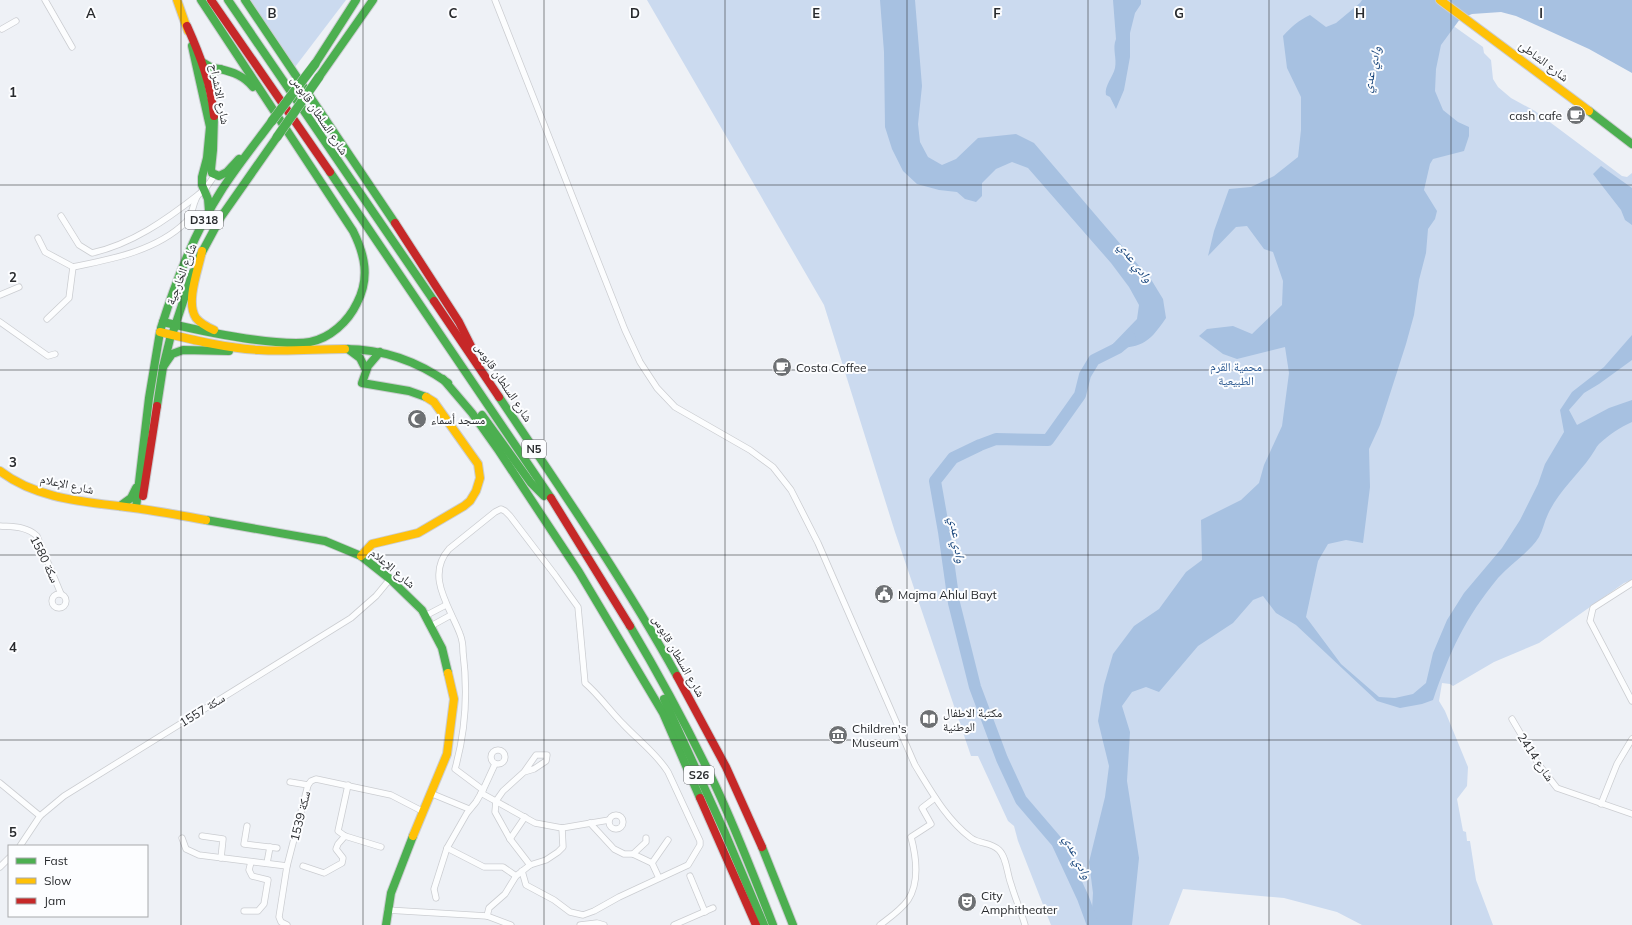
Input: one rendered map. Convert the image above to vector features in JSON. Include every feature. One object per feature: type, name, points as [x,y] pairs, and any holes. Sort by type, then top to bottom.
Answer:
[{"type":"main road","name":"شارع الانشراح","points":[[178,0],[202,62],[207,80],[215,118],[215,147],[211,169],[212,173],[215,175]]},
{"type":"main road","points":[[160,332],[171,335],[244,344],[310,342],[332,332],[345,321],[356,306],[364,287],[365,261],[354,230],[201,0]]},
{"type":"main road","name":"شارع السلطان قابوس","points":[[211,0],[560,512],[630,627],[684,722],[716,787],[742,846],[773,925]]},
{"type":"main road","name":"شارع السلطان قابوس","points":[[228,0],[600,547],[654,634],[699,714],[726,767],[766,857],[793,925]]},
{"type":"main road","points":[[245,0],[429,274],[459,322],[487,379]]},
{"type":"main road","name":"شارع الخارجية","points":[[139,508],[148,400],[160,332],[199,228],[209,211],[263,133],[315,64],[356,0]]},
{"type":"main road","name":"شارع الشاطئ","points":[[1440,0],[1529,65],[1632,144]]},
{"type":"main road","name":"شارع الخارجية","points":[[142,484],[163,367],[171,335],[202,250],[221,217],[373,1]]},
{"type":"main road","name":"شارع الانشراح","points":[[187,26],[206,104],[210,127],[208,152],[202,177],[201,193],[208,199],[209,211]]},
{"type":"main road","points":[[191,43],[197,56],[202,62],[212,68],[239,74],[250,82],[268,108],[286,129]]},
{"type":"main road","points":[[207,80],[210,74],[220,69]]},
{"type":"main road","points":[[215,175],[218,176],[227,172],[263,133]]},
{"type":"main road","points":[[202,250],[192,298],[191,308],[193,314],[199,322],[206,327],[244,344]]},
{"type":"main road","points":[[163,322],[203,332],[261,350],[348,349],[380,352],[402,358],[443,379],[472,402],[531,484],[560,512]]},
{"type":"main road","points":[[163,367],[172,354],[183,350],[222,352],[244,344]]},
{"type":"main road","points":[[348,349],[360,358],[365,368]]},
{"type":"main road","points":[[361,556],[372,544],[418,533],[464,506],[473,496],[480,478],[478,464],[434,402],[426,396],[414,392],[362,383],[365,368],[372,358],[380,352]]},
{"type":"main road","points":[[443,379],[472,413],[499,450],[579,572],[659,706],[756,925]]},
{"type":"main road","name":"شارع الإعلام","points":[[0,471],[13,481],[28,488],[50,494],[90,502],[157,511],[325,541],[361,556],[390,579],[422,610],[442,648],[454,700],[447,754],[422,811],[391,893],[387,910],[386,925]]},
{"type":"main road","points":[[120,506],[132,498],[142,484]]},
{"type":"main road","points":[[142,484],[147,501],[150,506],[157,511]]},
{"type":"main road","name":"S26","points":[[630,627],[725,833],[764,925]]},
{"type":"street","points":[[45,0],[72,47]]},
{"type":"street","points":[[495,0],[625,330],[640,362],[657,388],[675,407],[750,450],[772,467],[791,490],[818,543],[915,765],[935,798],[966,835],[974,841],[992,845],[999,850],[1003,856],[1025,925]]},
{"type":"street","points":[[2,29],[16,21]]},
{"type":"street","points":[[38,238],[45,252],[73,267],[106,260],[156,243],[187,221],[192,214],[201,193],[215,175]]},
{"type":"street","points":[[61,216],[79,245],[92,253],[124,242],[158,224],[201,193]]},
{"type":"street","points":[[47,319],[69,298],[73,267]]},
{"type":"street","points":[[0,295],[19,287]]},
{"type":"street","points":[[0,322],[48,356],[55,354]]},
{"type":"street","points":[[522,872],[526,885],[554,900],[570,912],[583,915],[688,865],[700,846],[700,841],[663,764],[622,723],[606,703],[585,683],[578,607],[505,511],[501,509],[495,512],[444,554],[441,566],[439,580],[446,605],[460,634],[466,686],[466,717],[463,737],[455,769],[482,792],[535,823],[562,828],[609,820]]},
{"type":"street","name":"سكة 1580","points":[[0,526],[23,528],[31,531],[36,536],[61,594]]},
{"type":"street","name":"سكة 1557","points":[[21,845],[40,816],[64,796],[351,618],[376,596],[390,579]]},
{"type":"street","points":[[1632,583],[1593,608],[1590,621],[1632,701]]},
{"type":"street","points":[[426,616],[446,605]]},
{"type":"street","points":[[431,626],[451,615]]},
{"type":"street","name":"2414 شارع","points":[[1512,719],[1539,765],[1558,788],[1632,814]]},
{"type":"street","points":[[1600,804],[1617,764],[1632,739]]},
{"type":"street","points":[[436,898],[434,889],[447,848],[482,792],[495,764]]},
{"type":"street","points":[[524,772],[503,791],[496,801],[495,812],[510,839],[530,865]]},
{"type":"street","name":"سكة 1539","points":[[287,925],[280,922],[279,917],[287,866],[308,785],[311,781],[316,778],[348,784],[391,795],[422,811]]},
{"type":"street","points":[[290,782],[308,785]]},
{"type":"street","points":[[0,783],[40,816]]},
{"type":"street","points":[[348,784],[338,827],[340,833],[345,836],[381,847]]},
{"type":"street","points":[[430,793],[470,810]]},
{"type":"street","points":[[880,925],[908,900],[913,888],[916,857],[911,837],[931,824],[922,808],[935,798]]},
{"type":"street","points":[[510,839],[525,817]]},
{"type":"street","points":[[590,823],[614,849],[624,854],[633,854],[652,863],[659,878]]},
{"type":"street","points":[[247,826],[244,844],[277,848]]},
{"type":"street","points":[[487,916],[489,908],[505,894],[516,876],[530,865],[546,860],[563,847],[562,828]]},
{"type":"street","points":[[202,836],[223,839],[221,858]]},
{"type":"street","points":[[303,866],[324,873],[342,862],[342,858],[336,848],[345,836]]},
{"type":"street","points":[[182,838],[186,849],[199,855],[287,866]]},
{"type":"street","points":[[633,854],[646,842],[646,838]]},
{"type":"street","points":[[652,863],[668,840]]},
{"type":"street","points":[[267,863],[270,847]]},
{"type":"street","points":[[447,848],[484,867],[503,867],[516,876]]},
{"type":"street","points":[[0,867],[8,859]]},
{"type":"street","points":[[244,911],[258,911],[264,904],[267,888],[268,880],[252,876],[249,870],[251,862]]},
{"type":"street","points":[[690,876],[705,912]]},
{"type":"street","points":[[674,925],[714,908]]},
{"type":"street","points":[[387,910],[487,916],[512,925]]},
{"type":"street","points":[[580,925],[597,923],[604,925]]},
{"type":"green space","points":[[250,0],[346,0],[295,67]]},
{"type":"green space","name":"محمية القرم الطبيعية","points":[[647,0],[1417,0],[1483,47],[1484,53],[1491,60],[1493,79],[1498,87],[1511,98],[1535,111],[1622,176],[1627,177],[1632,173],[1632,580],[1624,583],[1539,643],[1494,662],[1453,686],[1442,683],[1439,701],[1445,711],[1468,767],[1467,786],[1457,799],[1463,831],[1466,832],[1467,841],[1470,841],[1476,880],[1493,925],[1362,925],[1337,912],[1284,898],[1183,889],[1169,925],[1051,925],[1018,841],[1014,826],[1008,821],[978,756],[971,756],[895,532],[824,305]]},
{"type":"water","points":[[880,0],[915,0],[922,86],[918,124],[920,142],[928,157],[942,165],[956,159],[978,138],[1016,134],[1034,143],[1152,281],[1163,299],[1166,318],[1148,340],[1136,346],[1108,349],[1137,319],[1139,305],[1129,287],[1111,263],[1028,168],[1012,162],[996,169],[982,183],[982,196],[976,202],[965,199],[957,192],[939,190],[917,184],[903,171],[892,149],[885,127],[884,52]]},
{"type":"water","points":[[1113,0],[1141,0],[1141,4],[1135,13],[1130,33],[1130,57],[1124,90],[1116,109],[1110,97],[1106,95],[1107,85],[1115,68],[1114,46],[1116,39]]},
{"type":"water","points":[[1362,0],[1632,0],[1632,73],[1589,49],[1516,16],[1501,12],[1472,14],[1460,19],[1441,45],[1436,69],[1435,91],[1443,110],[1458,122],[1469,127],[1469,136],[1464,151],[1433,159],[1430,164],[1424,190],[1437,211],[1435,219],[1428,229],[1426,253],[1419,280],[1414,315],[1406,344],[1380,425],[1369,449],[1370,487],[1363,543],[1346,540],[1328,544],[1318,561],[1306,617],[1341,664],[1379,697],[1395,698],[1413,694],[1426,683],[1433,653],[1447,620],[1464,593],[1502,548],[1520,520],[1538,484],[1545,464],[1564,432],[1560,410],[1572,392],[1604,367],[1632,335],[1632,360],[1584,393],[1569,410],[1577,425],[1609,408],[1632,400],[1632,422],[1607,437],[1598,445],[1586,463],[1557,498],[1535,543],[1498,578],[1486,593],[1467,621],[1452,650],[1433,700],[1422,704],[1400,708],[1377,701],[1296,625],[1276,613],[1263,596],[1253,600],[1233,623],[1198,646],[1159,692],[1146,687],[1132,692],[1122,706],[1130,732],[1127,781],[1139,858],[1132,925],[1091,925],[1093,893],[1089,862],[1105,797],[1109,766],[1098,721],[1104,685],[1113,654],[1134,626],[1159,609],[1186,572],[1202,560],[1201,520],[1241,500],[1259,483],[1264,465],[1282,426],[1289,373],[1285,347],[1237,359],[1223,354],[1199,336],[1207,329],[1233,326],[1252,334],[1282,305],[1283,281],[1273,252],[1264,249],[1247,226],[1236,227],[1208,256],[1214,231],[1229,189],[1251,187],[1274,176],[1298,157],[1301,130],[1301,97],[1287,68],[1283,36],[1295,24],[1310,15],[1326,27],[1336,23]]},
{"type":"water","points":[[1601,166],[1632,188],[1632,225],[1625,220],[1621,210],[1593,174]]},
{"type":"waterway","name":"وادي عدي","points":[[1093,925],[1083,898],[1057,842],[1021,800],[1002,759],[975,687],[954,603],[935,481],[953,458],[996,439],[1048,440],[1080,395],[1085,375],[1094,360],[1118,348],[1130,338]]},
{"type":"traffic: fast","points":[[163,322],[234,337],[262,341],[289,343],[310,342],[325,337],[338,328],[349,317],[357,303],[364,285],[365,276],[363,258],[361,249],[353,231],[201,0]]},
{"type":"traffic: fast","points":[[228,0],[434,301]]},
{"type":"traffic: fast","points":[[245,0],[395,223]]},
{"type":"traffic: fast","points":[[315,64],[356,0]]},
{"type":"traffic: fast","points":[[319,77],[373,0]]},
{"type":"traffic: fast","points":[[192,46],[210,127],[207,158],[202,177],[202,185],[208,199],[209,211]]},
{"type":"traffic: fast","points":[[202,62],[212,68],[220,69]]},
{"type":"traffic: fast","points":[[272,121],[315,64]]},
{"type":"traffic: fast","points":[[207,80],[210,74],[220,69],[238,75],[253,87]]},
{"type":"traffic: fast","points":[[277,137],[319,77]]},
{"type":"traffic: fast","points":[[1589,111],[1632,144]]},
{"type":"traffic: fast","points":[[214,116],[212,173],[219,176],[227,172],[239,159]]},
{"type":"traffic: fast","points":[[161,328],[186,257],[202,223],[227,182],[272,121]]},
{"type":"traffic: fast","points":[[200,256],[221,217],[277,137]]},
{"type":"traffic: fast","points":[[330,172],[551,498]]},
{"type":"traffic: fast","points":[[173,332],[193,272]]},
{"type":"traffic: fast","points":[[136,508],[149,398],[160,332]]},
{"type":"traffic: fast","points":[[157,406],[163,367],[171,335]]},
{"type":"traffic: fast","points":[[345,349],[373,351],[399,358],[424,368],[448,383]]},
{"type":"traffic: fast","points":[[348,349],[360,358],[365,368]]},
{"type":"traffic: fast","points":[[163,367],[172,354],[183,350],[229,351]]},
{"type":"traffic: fast","points":[[380,352],[368,366],[362,383],[409,391],[426,397]]},
{"type":"traffic: fast","points":[[443,379],[472,413],[499,451],[579,572],[663,713],[700,798]]},
{"type":"traffic: fast","points":[[499,397],[613,569],[677,676]]},
{"type":"traffic: fast","points":[[482,415],[531,483],[544,496]]},
{"type":"traffic: fast","points":[[120,506],[131,498],[136,488]]},
{"type":"traffic: fast","points":[[206,520],[325,541],[361,556],[390,579],[422,610],[442,648],[448,673]]},
{"type":"traffic: fast","points":[[630,626],[675,705],[716,787],[739,838],[773,925]]},
{"type":"traffic: fast","points":[[664,699],[725,833],[764,925]]},
{"type":"traffic: fast","points":[[386,925],[391,893],[413,836]]},
{"type":"traffic: fast","points":[[762,847],[793,925]]},
{"type":"traffic: slow","points":[[177,0],[188,31]]},
{"type":"traffic: slow","points":[[1440,0],[1589,111]]},
{"type":"traffic: slow","points":[[202,251],[192,294],[193,311],[196,318],[200,322],[214,330]]},
{"type":"traffic: slow","points":[[160,332],[210,343],[247,349],[281,351],[345,349]]},
{"type":"traffic: slow","points":[[361,556],[372,544],[418,533],[464,506],[470,501],[476,491],[480,478],[478,464],[434,402],[426,397]]},
{"type":"traffic: slow","points":[[0,471],[15,481],[47,494],[82,501],[206,520]]},
{"type":"traffic: slow","points":[[413,836],[447,754],[454,699],[448,673]]},
{"type":"traffic: jam","points":[[211,0],[330,172]]},
{"type":"traffic: jam","points":[[187,26],[204,70],[213,104],[214,116]]},
{"type":"traffic: jam","points":[[395,223],[459,322],[472,348]]},
{"type":"traffic: jam","points":[[434,301],[499,397]]},
{"type":"traffic: jam","points":[[143,496],[157,406]]},
{"type":"traffic: jam","points":[[551,498],[630,626]]},
{"type":"traffic: jam","points":[[677,676],[726,767],[762,847]]},
{"type":"traffic: jam","points":[[700,798],[756,925]]},
{"type":"place","name":"cash cafe","points":[[1576,115]]},
{"type":"place","name":"Costa Coffee","points":[[782,367]]},
{"type":"place","name":"مسجد أسماء","points":[[417,419]]},
{"type":"place","name":"Majma Ahlul Bayt","points":[[884,594]]},
{"type":"place","name":"مكتبة الاطفال الوطنية","points":[[929,719]]},
{"type":"place","name":"Children's Museum","points":[[838,735]]},
{"type":"place","name":"City Amphitheater","points":[[967,902]]}]
